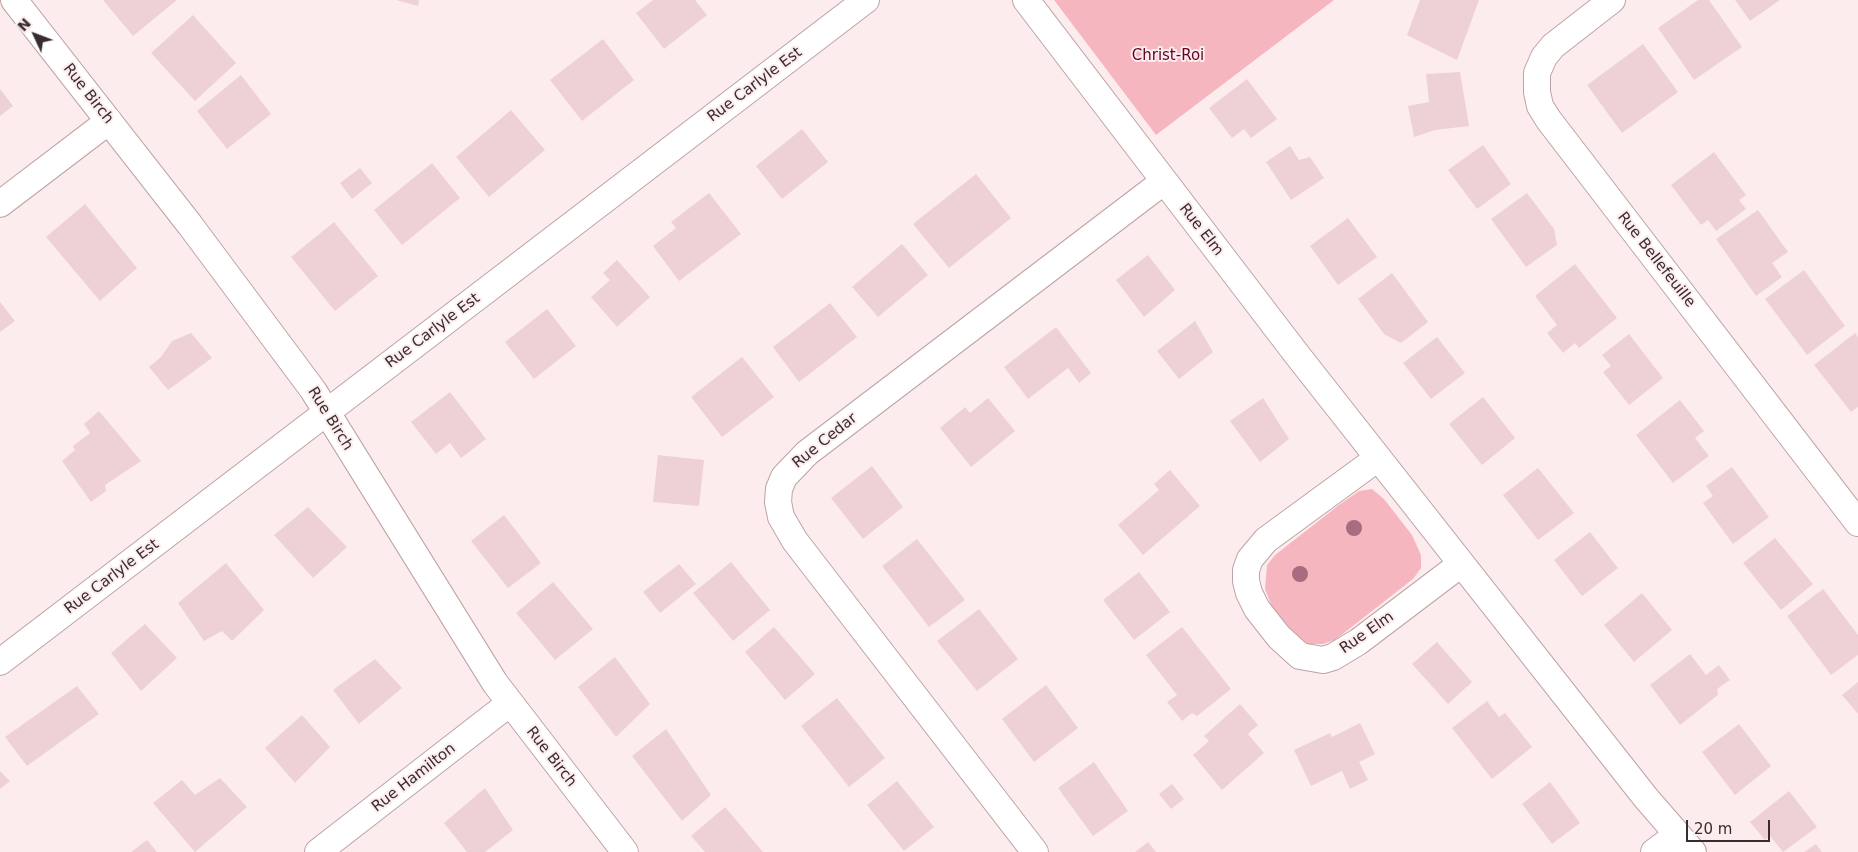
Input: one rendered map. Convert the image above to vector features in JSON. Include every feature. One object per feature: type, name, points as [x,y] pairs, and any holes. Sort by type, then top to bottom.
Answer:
[{"type":"street","name":"Rue Birch","points":[[14,0],[190,225],[313,390],[472,649],[510,703],[625,852]]},
{"type":"street","name":"Rue Carlyle Est","points":[[0,662],[866,0]]},
{"type":"street","name":"Rue Elm","points":[[1026,0],[1163,182],[1378,458],[1685,843]]},
{"type":"street","name":"Rue Bellefeuille","points":[[1612,0],[1553,46],[1544,57],[1536,73],[1540,106],[1554,127],[1858,523]]},
{"type":"street","points":[[0,204],[109,121]]},
{"type":"street","name":"Rue Cedar","points":[[1035,852],[795,541],[781,517],[778,502],[779,489],[788,472],[807,453],[1163,182]]},
{"type":"street","name":"Rue Elm","points":[[1378,458],[1266,540],[1250,559],[1246,570],[1246,582],[1257,609],[1279,637],[1300,656],[1318,659],[1333,656],[1358,642],[1461,564]]},
{"type":"street","name":"Rue Hamilton","points":[[318,852],[510,703]]},
{"type":"street","points":[[1654,852],[1685,843]]},
{"type":"green space","name":"Christ-Roi","points":[[1054,0],[1334,0],[1156,135]]},
{"type":"green space","points":[[1372,489],[1384,499],[1412,535],[1421,555],[1421,568],[1413,579],[1335,640],[1323,644],[1308,644],[1294,633],[1272,607],[1265,589],[1267,565],[1275,555],[1339,505],[1359,491]]},
{"type":"building","points":[[103,0],[177,0],[133,36]]},
{"type":"building","points":[[396,0],[419,0],[418,6]]},
{"type":"building","points":[[653,0],[695,0],[707,15],[664,49],[636,13]]},
{"type":"building","points":[[1420,0],[1479,0],[1457,60],[1407,35]]},
{"type":"building","points":[[1698,0],[1709,0],[1742,47],[1694,80],[1658,28]]},
{"type":"building","points":[[1735,0],[1780,0],[1750,21]]},
{"type":"building","points":[[193,15],[236,63],[195,101],[151,53]]},
{"type":"building","points":[[603,39],[634,80],[582,121],[550,80]]},
{"type":"building","points":[[1643,44],[1678,92],[1622,133],[1587,85]]},
{"type":"building","points":[[1460,72],[1469,126],[1435,130],[1414,137],[1408,106],[1429,102],[1426,74]]},
{"type":"building","points":[[241,75],[271,114],[227,149],[197,111]]},
{"type":"building","points":[[1247,79],[1277,119],[1251,138],[1244,129],[1232,138],[1209,108]]},
{"type":"building","points":[[0,89],[13,106],[0,116]]},
{"type":"building","points":[[511,110],[545,150],[489,197],[456,157]]},
{"type":"building","points":[[802,129],[828,162],[782,199],[756,166]]},
{"type":"building","points":[[1483,145],[1511,184],[1477,209],[1448,170]]},
{"type":"building","points":[[1290,146],[1299,160],[1310,157],[1324,178],[1291,200],[1266,162]]},
{"type":"building","points":[[1714,152],[1746,195],[1739,200],[1746,209],[1716,231],[1708,220],[1701,225],[1671,185]]},
{"type":"building","points":[[432,163],[460,198],[402,245],[374,210]]},
{"type":"building","points":[[360,168],[372,183],[352,199],[340,183]]},
{"type":"building","points":[[976,174],[1011,218],[949,268],[913,224]]},
{"type":"building","points":[[709,193],[741,234],[679,281],[653,246],[676,228],[671,222]]},
{"type":"building","points":[[1527,193],[1554,229],[1557,245],[1526,267],[1491,219]]},
{"type":"building","points":[[85,204],[137,268],[100,301],[46,237]]},
{"type":"building","points":[[1758,210],[1788,252],[1772,263],[1782,277],[1756,296],[1716,239]]},
{"type":"building","points":[[1348,218],[1377,257],[1338,285],[1310,246]]},
{"type":"building","points":[[334,222],[378,276],[335,311],[291,257]]},
{"type":"building","points":[[902,244],[928,275],[878,317],[852,287]]},
{"type":"building","points":[[1148,255],[1175,290],[1144,317],[1116,280]]},
{"type":"building","points":[[617,260],[650,297],[617,327],[591,297],[610,280],[603,273]]},
{"type":"building","points":[[1575,264],[1617,318],[1579,348],[1575,343],[1563,353],[1547,333],[1557,325],[1535,296]]},
{"type":"building","points":[[1804,270],[1845,326],[1807,355],[1765,299]]},
{"type":"building","points":[[1392,273],[1428,322],[1401,343],[1384,334],[1358,299]]},
{"type":"building","points":[[0,302],[15,321],[0,332]]},
{"type":"building","points":[[830,303],[857,337],[799,382],[773,347]]},
{"type":"building","points":[[547,309],[576,346],[534,379],[505,342]]},
{"type":"building","points":[[1195,321],[1213,352],[1179,379],[1157,351]]},
{"type":"building","points":[[1056,327],[1091,373],[1079,383],[1068,368],[1028,399],[1004,367]]},
{"type":"building","points":[[191,333],[212,358],[168,390],[149,367],[161,357],[172,341]]},
{"type":"building","points":[[1855,333],[1858,337],[1858,407],[1851,412],[1814,365]]},
{"type":"building","points":[[1629,334],[1663,378],[1629,405],[1603,372],[1611,366],[1602,355]]},
{"type":"building","points":[[1437,337],[1465,373],[1431,399],[1403,363]]},
{"type":"building","points":[[742,357],[774,397],[722,437],[691,397]]},
{"type":"building","points":[[450,392],[486,439],[461,458],[450,443],[436,454],[411,422]]},
{"type":"building","points":[[1483,397],[1515,438],[1482,465],[1449,424]]},
{"type":"building","points":[[988,398],[1015,431],[971,467],[940,428],[965,407],[970,413]]},
{"type":"building","points":[[1263,398],[1289,439],[1260,462],[1230,421]]},
{"type":"building","points":[[1680,400],[1704,431],[1695,438],[1709,456],[1673,483],[1636,435]]},
{"type":"building","points":[[99,411],[141,461],[105,485],[106,491],[91,502],[62,461],[75,450],[73,446],[90,433],[84,424]]},
{"type":"building","points":[[658,455],[704,460],[699,506],[653,502]]},
{"type":"building","points":[[872,466],[903,507],[863,539],[831,498]]},
{"type":"building","points":[[1732,467],[1769,517],[1733,544],[1703,503],[1713,496],[1706,486]]},
{"type":"building","points":[[1538,468],[1574,513],[1538,540],[1503,495]]},
{"type":"building","points":[[1170,470],[1200,506],[1143,555],[1118,525],[1159,490],[1154,484]]},
{"type":"building","points":[[308,507],[347,547],[313,578],[274,535]]},
{"type":"building","points":[[504,515],[541,563],[508,588],[471,541]]},
{"type":"building","points":[[1590,532],[1618,568],[1582,596],[1554,560]]},
{"type":"building","points":[[1775,538],[1813,584],[1781,610],[1743,563]]},
{"type":"building","points":[[917,539],[965,600],[929,627],[882,566]]},
{"type":"building","points":[[731,562],[770,610],[733,641],[693,593]]},
{"type":"building","points":[[226,563],[264,610],[232,641],[222,631],[204,641],[178,603]]},
{"type":"building","points":[[679,564],[696,584],[660,613],[643,592]]},
{"type":"building","points":[[1139,572],[1170,612],[1134,640],[1103,600]]},
{"type":"building","points":[[553,582],[593,629],[555,660],[516,613]]},
{"type":"building","points":[[1823,589],[1858,635],[1858,655],[1831,675],[1787,616]]},
{"type":"building","points":[[1642,593],[1672,630],[1634,662],[1604,625]]},
{"type":"building","points":[[979,609],[1018,659],[977,691],[937,641]]},
{"type":"building","points":[[145,624],[177,658],[141,691],[111,653]]},
{"type":"building","points":[[774,627],[815,674],[785,700],[745,652]]},
{"type":"building","points":[[1182,627],[1231,689],[1197,716],[1192,713],[1182,721],[1167,702],[1177,695],[1146,655]]},
{"type":"building","points":[[1437,642],[1472,682],[1448,704],[1412,664]]},
{"type":"building","points":[[1690,654],[1706,675],[1719,665],[1730,680],[1717,689],[1718,695],[1680,725],[1650,685]]},
{"type":"building","points":[[615,657],[650,704],[616,737],[578,687]]},
{"type":"building","points":[[375,659],[402,688],[359,724],[333,690]]},
{"type":"building","points":[[1858,682],[1858,714],[1842,695]]},
{"type":"building","points":[[1046,685],[1078,728],[1034,762],[1002,719]]},
{"type":"building","points":[[77,686],[99,714],[27,766],[5,737]]},
{"type":"building","points":[[837,698],[885,758],[849,787],[801,726]]},
{"type":"building","points":[[1487,701],[1499,717],[1505,713],[1532,747],[1492,779],[1452,728]]},
{"type":"building","points":[[1240,704],[1258,725],[1248,734],[1264,753],[1222,790],[1193,755],[1209,741],[1204,736]]},
{"type":"building","points":[[302,715],[330,747],[295,783],[265,748]]},
{"type":"building","points":[[1360,723],[1375,754],[1359,762],[1368,780],[1350,789],[1342,771],[1311,786],[1294,750],[1330,733],[1332,737]]},
{"type":"building","points":[[1739,724],[1771,766],[1735,795],[1702,752]]},
{"type":"building","points":[[666,729],[711,795],[682,821],[632,756]]},
{"type":"building","points":[[1094,762],[1128,811],[1093,836],[1058,788]]},
{"type":"building","points":[[0,771],[10,781],[0,789]]},
{"type":"building","points":[[220,778],[247,807],[195,852],[153,803],[182,780],[195,795]]},
{"type":"building","points":[[897,781],[934,827],[904,851],[867,805]]},
{"type":"building","points":[[1550,782],[1580,823],[1552,844],[1522,804]]},
{"type":"building","points":[[1172,784],[1184,799],[1171,809],[1159,794]]},
{"type":"building","points":[[485,788],[513,830],[485,852],[467,852],[444,823]]},
{"type":"building","points":[[1789,791],[1817,827],[1783,852],[1770,836],[1765,840],[1750,822]]},
{"type":"building","points":[[725,807],[763,852],[705,852],[691,836]]},
{"type":"building","points":[[147,840],[157,852],[131,852]]},
{"type":"building","points":[[1148,842],[1156,852],[1135,852]]},
{"type":"building","points":[[1816,844],[1822,852],[1804,852]]}]
